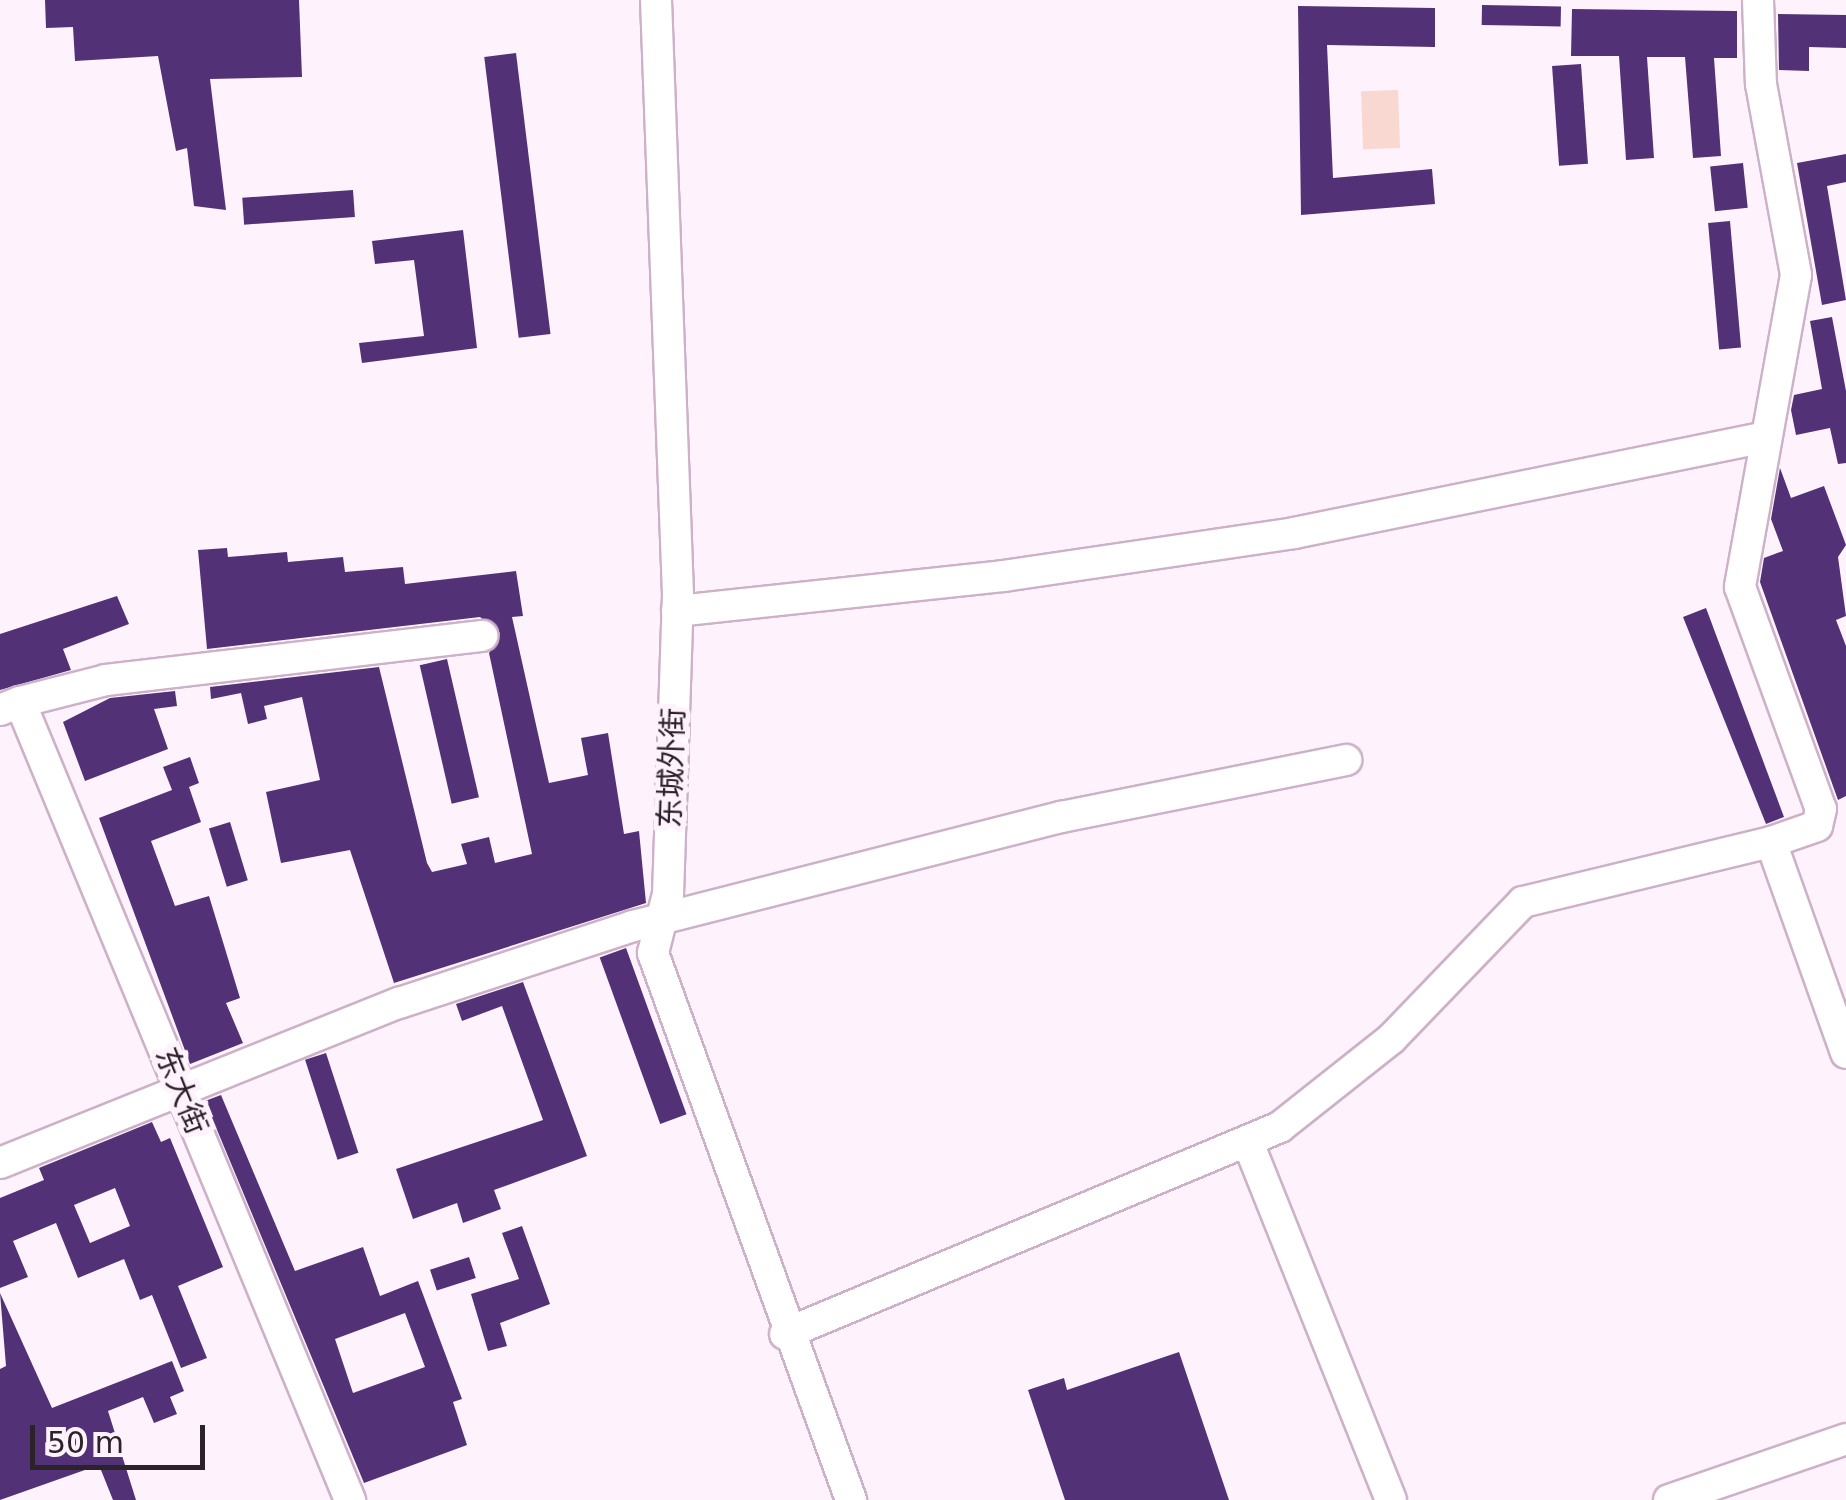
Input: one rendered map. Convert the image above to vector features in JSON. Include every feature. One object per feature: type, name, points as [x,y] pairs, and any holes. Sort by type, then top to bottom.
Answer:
[{"type":"street","name":"东城外街","points":[[656,0],[676,610],[668,894],[658,920],[653,953],[786,1334],[851,1500]]},
{"type":"street","points":[[786,1334],[1250,1144],[1391,1039],[1523,902],[1771,842],[1822,819],[1740,587],[1796,275],[1761,84],[1758,0]]},
{"type":"street","points":[[676,610],[1004,576],[1294,532],[1765,437]]},
{"type":"street","points":[[10,706],[106,680],[482,636]]},
{"type":"street","name":"东大街","points":[[10,706],[180,1090],[350,1500]]},
{"type":"street","points":[[0,1162],[399,1004],[658,920],[1061,816],[1346,760]]},
{"type":"street","points":[[1771,842],[1846,1053]]},
{"type":"street","points":[[1250,1144],[1391,1500]]},
{"type":"street","points":[[1670,1500],[1846,1439]]},
{"type":"shaded area","points":[[1398,90],[1400,148],[1363,149],[1361,91]]},
{"type":"building","points":[[45,0],[299,0],[302,77],[210,79],[226,210],[194,206],[187,148],[176,151],[158,56],[75,61],[73,27],[46,28]]},
{"type":"building","points":[[1482,5],[1561,6],[1561,26],[1482,25]]},
{"type":"building","points":[[1298,6],[1435,8],[1435,47],[1327,45],[1333,178],[1432,169],[1435,204],[1301,215]]},
{"type":"building","points":[[1572,9],[1737,11],[1737,58],[1714,58],[1721,156],[1693,158],[1685,57],[1647,57],[1654,158],[1626,160],[1619,56],[1571,56]]},
{"type":"building","points":[[1778,14],[1846,15],[1846,48],[1809,47],[1809,71],[1779,70]]},
{"type":"building","points":[[516,53],[550,334],[519,338],[484,57]]},
{"type":"building","points":[[1581,64],[1588,164],[1559,166],[1552,66]]},
{"type":"building","points":[[1846,154],[1846,182],[1827,186],[1846,300],[1822,305],[1797,163]]},
{"type":"building","points":[[1743,163],[1748,208],[1715,211],[1710,166]]},
{"type":"building","points":[[353,190],[355,217],[244,225],[242,198]]},
{"type":"building","points":[[1730,221],[1741,348],[1719,349],[1708,223]]},
{"type":"building","points":[[463,230],[477,348],[362,363],[359,343],[424,336],[414,260],[375,264],[372,241]]},
{"type":"building","points":[[1832,317],[1846,391],[1846,463],[1838,464],[1830,428],[1796,435],[1791,410],[1794,395],[1822,389],[1810,321]]},
{"type":"building","points":[[1780,468],[1791,498],[1824,486],[1846,545],[1838,557],[1846,616],[1836,620],[1846,646],[1846,796],[1838,800],[1760,582],[1764,558],[1783,551],[1771,519]]},
{"type":"building","points":[[227,548],[228,557],[287,552],[288,562],[343,557],[345,572],[403,567],[405,584],[516,571],[523,616],[512,617],[549,783],[588,775],[581,738],[608,733],[624,834],[639,831],[646,903],[394,983],[350,850],[281,863],[266,792],[320,780],[302,697],[264,706],[267,719],[248,724],[241,693],[211,699],[210,687],[379,667],[432,872],[467,864],[461,844],[489,837],[495,863],[532,854],[489,653],[500,633],[480,617],[207,649],[198,550]]},
{"type":"building","points":[[117,596],[129,624],[63,649],[71,670],[0,690],[0,634]]},
{"type":"building","points":[[1706,608],[1784,817],[1766,824],[1683,617]]},
{"type":"building","points":[[447,659],[479,797],[452,804],[420,665]]},
{"type":"building","points":[[175,691],[177,706],[154,709],[168,749],[85,781],[63,722],[110,698]]},
{"type":"building","points":[[190,757],[199,783],[189,787],[201,822],[151,841],[175,906],[209,896],[240,998],[226,1003],[243,1043],[190,1064],[99,818],[172,790],[163,767]]},
{"type":"building","points":[[230,822],[248,880],[227,887],[209,828]]},
{"type":"building","points":[[626,948],[687,1114],[660,1124],[600,958]]},
{"type":"building","points":[[523,982],[587,1156],[494,1190],[501,1209],[463,1223],[457,1203],[413,1219],[396,1169],[543,1120],[502,1006],[462,1021],[456,1004]]},
{"type":"building","points":[[326,1053],[358,1153],[338,1160],[305,1060]]},
{"type":"building","points":[[221,1095],[295,1271],[363,1247],[380,1296],[418,1281],[462,1399],[453,1402],[467,1445],[364,1483],[205,1101]],"holes":[[[405,1313],[425,1367],[353,1393],[335,1339]]]},
{"type":"building","points":[[152,1122],[161,1142],[170,1138],[223,1267],[178,1286],[207,1358],[181,1368],[152,1295],[140,1300],[124,1259],[78,1278],[56,1223],[13,1241],[28,1277],[0,1288],[0,1198],[44,1180],[39,1168]],"holes":[[[115,1188],[130,1226],[90,1243],[74,1205]]]},
{"type":"building","points":[[522,1226],[550,1304],[500,1323],[507,1346],[488,1351],[471,1294],[519,1279],[502,1233]]},
{"type":"building","points":[[469,1257],[476,1278],[437,1291],[430,1270]]},
{"type":"building","points":[[0,1293],[52,1408],[172,1361],[184,1391],[170,1397],[177,1414],[154,1423],[143,1397],[108,1411],[136,1500],[113,1500],[99,1465],[0,1500],[0,1369],[6,1366]]},
{"type":"building","points":[[1179,1352],[1229,1500],[1065,1500],[1028,1390],[1064,1378],[1067,1390]]}]
